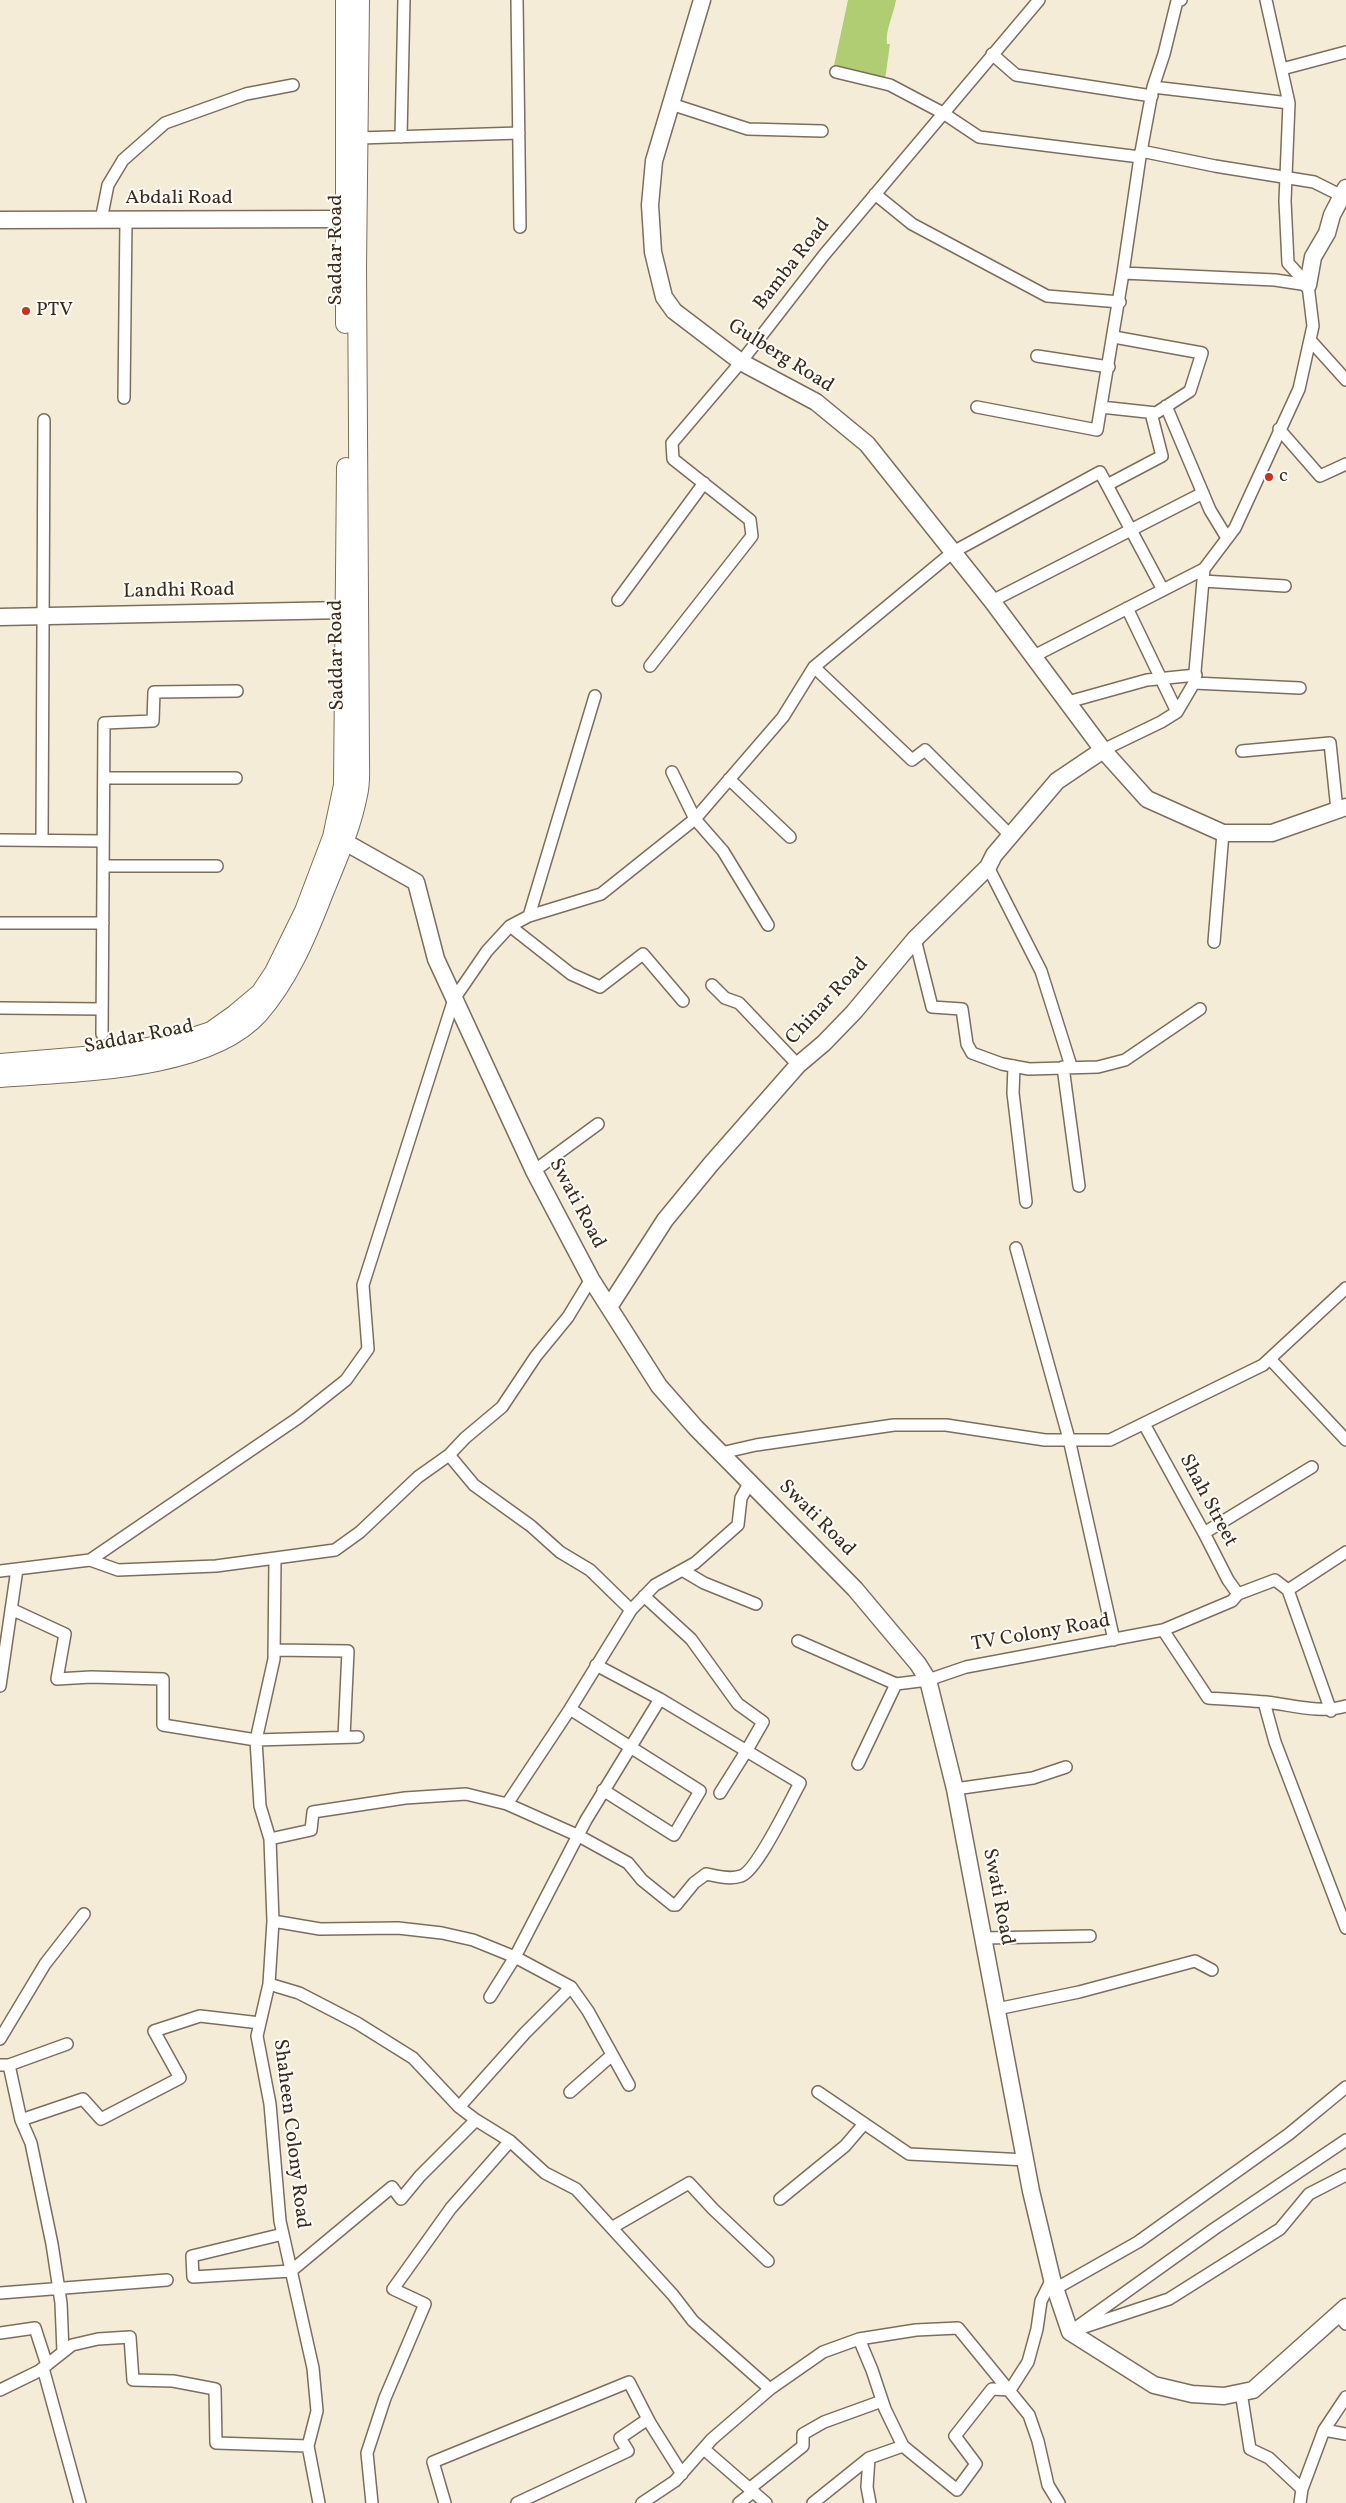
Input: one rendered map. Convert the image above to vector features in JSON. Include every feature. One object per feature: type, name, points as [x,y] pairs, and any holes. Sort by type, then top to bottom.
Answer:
[{"type":"main road","name":"Saddar Road","points":[[0,1078],[118,1068],[159,1061],[213,1045],[244,1027],[268,1002],[304,945],[338,839],[343,785],[352,610],[352,218],[345,0]]},
{"type":"main road","name":"Saddar Road","points":[[352,218],[359,138],[360,0]]},
{"type":"main road","points":[[0,1064],[119,1053],[186,1040],[211,1031],[260,993],[274,972],[338,839]]},
{"type":"street","points":[[401,137],[404,0]]},
{"type":"street","points":[[517,0],[520,227]]},
{"type":"street","name":"Gulberg Road","points":[[702,0],[654,161],[650,205],[654,252],[664,297],[674,311],[741,362],[816,402],[867,444],[992,601],[1103,750],[1147,799],[1223,833]]},
{"type":"street","points":[[978,407],[1097,430],[1120,302],[1152,91],[1164,54],[1177,1],[1181,0]]},
{"type":"street","points":[[1266,0],[1289,103],[1285,177],[1288,264],[1308,285]]},
{"type":"street","name":"Bamba Road","points":[[650,666],[752,536],[750,520],[673,459],[672,443],[741,362],[824,255],[992,54],[1033,1]]},
{"type":"street","points":[[1282,69],[1346,52]]},
{"type":"street","points":[[992,54],[1016,75],[1152,91],[1289,103]]},
{"type":"street","points":[[836,72],[890,85],[943,113],[979,137],[1141,154],[1314,182],[1344,192],[1332,216],[1328,234],[1313,257],[1308,285],[1313,326],[1299,389],[1235,528],[1204,568],[1034,656]]},
{"type":"street","points":[[101,220],[108,185],[123,160],[165,123],[246,94],[293,85]]},
{"type":"street","points":[[671,104],[748,129],[822,131]]},
{"type":"street","points":[[359,138],[519,133]]},
{"type":"street","points":[[875,194],[912,224],[1047,296],[1120,302]]},
{"type":"street","name":"Abdali Road","points":[[0,220],[352,218]]},
{"type":"street","points":[[124,398],[126,220]]},
{"type":"street","points":[[1123,274],[1275,280],[1308,285]]},
{"type":"street","points":[[1101,407],[1156,413],[1190,391],[1202,353],[1114,336]]},
{"type":"street","points":[[1310,340],[1346,380]]},
{"type":"street","points":[[1037,356],[1109,367]]},
{"type":"street","points":[[1166,406],[1203,493],[1227,538]]},
{"type":"street","points":[[1107,485],[1162,456],[1151,413]]},
{"type":"street","points":[[42,840],[44,420]]},
{"type":"street","points":[[1279,429],[1320,476],[1346,464]]},
{"type":"street","points":[[90,1560],[298,1418],[346,1380],[368,1349],[362,1285],[454,999],[487,951],[510,926],[529,916],[600,894],[694,819],[783,717],[814,667],[953,552],[1100,472],[1163,590]]},
{"type":"street","points":[[618,600],[704,483]]},
{"type":"street","points":[[992,601],[1203,493]]},
{"type":"street","points":[[1103,750],[1161,722],[1177,712],[1195,679],[1204,568]]},
{"type":"street","points":[[1203,581],[1285,586]]},
{"type":"street","points":[[1127,608],[1162,677],[1177,712]]},
{"type":"street","name":"Landhi Road","points":[[0,617],[352,610]]},
{"type":"street","points":[[814,667],[912,760],[925,750],[1011,836]]},
{"type":"street","points":[[1068,702],[1162,677],[1300,688]]},
{"type":"street","points":[[102,1034],[104,723],[153,721],[154,692],[237,690]]},
{"type":"street","points":[[529,916],[595,696]]},
{"type":"street","points":[[1214,942],[1223,833],[1272,833],[1342,809],[1330,743],[1242,752]]},
{"type":"street","name":"Chinar Road","points":[[609,1307],[666,1220],[798,1065],[824,1043],[854,1012],[915,939],[988,867],[1057,781],[1103,750]]},
{"type":"street","points":[[672,772],[694,819],[723,851],[768,925]]},
{"type":"street","points":[[104,778],[236,778]]},
{"type":"street","points":[[729,780],[790,836]]},
{"type":"street","name":"Swati Road","points":[[338,839],[416,882],[436,959],[534,1171],[591,1279],[659,1386],[721,1453],[855,1589],[918,1664],[928,1680],[955,1789],[1026,2160],[1054,2284],[1070,2332]]},
{"type":"street","points":[[0,840],[103,841]]},
{"type":"street","points":[[103,866],[217,866]]},
{"type":"street","points":[[988,867],[1041,971],[1067,1067],[1079,1186]]},
{"type":"street","points":[[0,923],[103,924]]},
{"type":"street","points":[[510,926],[571,974],[600,987],[642,954],[683,1001]]},
{"type":"street","points":[[915,939],[932,1007],[962,1009],[966,1044],[972,1053],[1014,1066],[1029,1069],[1098,1067],[1125,1060],[1200,1009]]},
{"type":"street","points":[[712,985],[725,998],[739,1003],[798,1065]]},
{"type":"street","points":[[0,1008],[102,1009]]},
{"type":"street","points":[[1014,1066],[1013,1094],[1026,1202]]},
{"type":"street","points":[[534,1171],[598,1124]]},
{"type":"street","points":[[1016,1248],[1069,1439],[1114,1640]]},
{"type":"street","points":[[0,1571],[90,1560],[118,1570],[216,1566],[335,1550],[360,1532],[418,1478],[449,1456],[465,1438],[502,1407],[536,1356],[568,1316],[591,1279]]},
{"type":"street","points":[[721,1453],[756,1445],[894,1425],[946,1425],[1045,1440],[1110,1440],[1189,1399],[1263,1365],[1346,1288]]},
{"type":"street","points":[[1270,1359],[1346,1440]]},
{"type":"street","name":"Shah Street","points":[[1144,1424],[1228,1580],[1238,1594]]},
{"type":"street","points":[[449,1456],[474,1485],[531,1526],[560,1552],[590,1570],[631,1610]]},
{"type":"street","points":[[1204,1533],[1312,1467]]},
{"type":"street","points":[[507,1804],[570,1709],[631,1610],[655,1585],[695,1563],[738,1525],[741,1498],[750,1482]]},
{"type":"street","points":[[1331,1711],[1288,1590],[1346,1552]]},
{"type":"street","name":"Shaheen Colony Road","points":[[275,1559],[274,1659],[256,1740],[260,1806],[270,1839],[273,1921],[269,1984],[257,2036],[270,2104],[283,2234],[313,2368],[317,2412],[308,2446],[319,2503]]},
{"type":"street","points":[[0,1686],[17,1569]]},
{"type":"street","points":[[682,1570],[704,1583],[756,1604]]},
{"type":"street","name":"TV Colony Road","points":[[896,1684],[928,1680],[966,1667],[1163,1630],[1232,1601],[1238,1594],[1275,1580],[1288,1590]]},
{"type":"street","points":[[644,1596],[691,1640],[738,1704],[763,1722],[720,1793]]},
{"type":"street","points":[[11,1609],[65,1634],[57,1679],[90,1677],[163,1679],[163,1725],[256,1740],[358,1737]]},
{"type":"street","points":[[1163,1630],[1208,1698],[1264,1702],[1331,1711],[1346,1706]]},
{"type":"street","points":[[798,1641],[896,1684],[858,1764]]},
{"type":"street","points":[[274,1650],[348,1650],[344,1737]]},
{"type":"street","points":[[270,1839],[311,1830],[313,1812],[405,1798],[466,1794],[507,1804],[579,1836],[628,1864],[642,1880],[676,1905],[694,1883],[706,1874],[730,1878],[742,1876],[756,1863],[800,1783],[660,1699],[596,1665]]},
{"type":"street","points":[[490,1997],[516,1957],[548,1892],[603,1790],[660,1699]]},
{"type":"street","points":[[1264,1702],[1275,1742],[1346,1928]]},
{"type":"street","points":[[570,1709],[700,1791],[674,1835],[603,1790]]},
{"type":"street","points":[[955,1789],[1033,1778],[1066,1767]]},
{"type":"street","points":[[0,2039],[45,1964],[84,1914]]},
{"type":"street","points":[[273,1921],[320,1929],[398,1928],[442,1933],[473,1940],[516,1957],[571,1987],[588,2011],[629,2085]]},
{"type":"street","points":[[984,1938],[1090,1936]]},
{"type":"street","points":[[997,2009],[1079,1992],[1195,1960],[1212,1970]]},
{"type":"street","points":[[269,1984],[299,1993],[357,2023],[413,2058],[459,2106],[476,2120],[510,2141],[545,2174],[576,2190],[673,2295],[693,2322],[770,2389]]},
{"type":"street","points":[[459,2106],[525,2033],[571,1987]]},
{"type":"street","points":[[21,2120],[83,2098],[102,2119],[180,2078],[154,2031],[200,2016],[260,2023]]},
{"type":"street","points":[[63,2352],[59,2287],[31,2143],[21,2120],[4,2065],[67,2044]]},
{"type":"street","points":[[570,2092],[612,2056]]},
{"type":"street","points":[[1010,2390],[1028,2362],[1037,2329],[1042,2300],[1054,2284],[1138,2242],[1289,2134],[1346,2087]]},
{"type":"street","points":[[818,2092],[909,2154],[1026,2160]]},
{"type":"street","points":[[283,2234],[192,2256],[193,2276],[291,2272],[392,2187],[401,2199],[420,2176],[476,2120]]},
{"type":"street","points":[[780,2199],[846,2146],[864,2125]]},
{"type":"street","points":[[1070,2332],[1214,2229],[1346,2140]]},
{"type":"street","points":[[372,2503],[367,2453],[385,2398],[425,2304],[393,2289],[451,2208],[510,2141]]},
{"type":"street","points":[[1070,2332],[1168,2299],[1280,2229],[1309,2194],[1346,2175]]},
{"type":"street","points":[[612,2228],[690,2183],[713,2210],[768,2262]]},
{"type":"street","points":[[0,2293],[167,2280]]},
{"type":"street","points":[[1070,2332],[1154,2384],[1192,2394],[1224,2396],[1253,2390],[1343,2315]]},
{"type":"street","points":[[0,2333],[34,2328],[80,2503]]},
{"type":"street","points":[[644,2503],[682,2474],[705,2450],[712,2439],[770,2389],[823,2352],[859,2339],[916,2330],[958,2328],[1029,2415],[1038,2440],[1048,2485],[1059,2503]]},
{"type":"street","points":[[0,2390],[45,2366],[72,2345],[98,2339],[130,2337],[133,2380],[173,2382],[215,2388],[216,2443],[308,2446]]},
{"type":"street","points":[[859,2339],[882,2401],[903,2446],[956,2490],[976,2464],[955,2436],[992,2389],[1010,2390]]},
{"type":"street","points":[[445,2503],[433,2462],[629,2382],[648,2419],[682,2474]]},
{"type":"street","points":[[1241,2392],[1250,2448],[1269,2458],[1302,2489]]},
{"type":"street","points":[[1300,2503],[1302,2489],[1324,2430],[1346,2397]]},
{"type":"street","points":[[739,2503],[803,2446],[803,2434],[824,2422],[882,2401]]},
{"type":"street","points":[[517,2503],[628,2451],[620,2438],[648,2419]]},
{"type":"street","points":[[1324,2430],[1346,2434]]},
{"type":"street","points":[[814,2503],[869,2458],[903,2446]]},
{"type":"street","points":[[705,2450],[766,2503]]},
{"type":"street","points":[[869,2458],[867,2487],[870,2503]]},
{"type":"green space","points":[[848,0],[896,0],[887,33],[887,44],[890,44],[885,80],[833,70]]},
{"type":"place","name":"PTV","points":[[26,311]]},
{"type":"place","name":"c","points":[[1269,477]]}]
